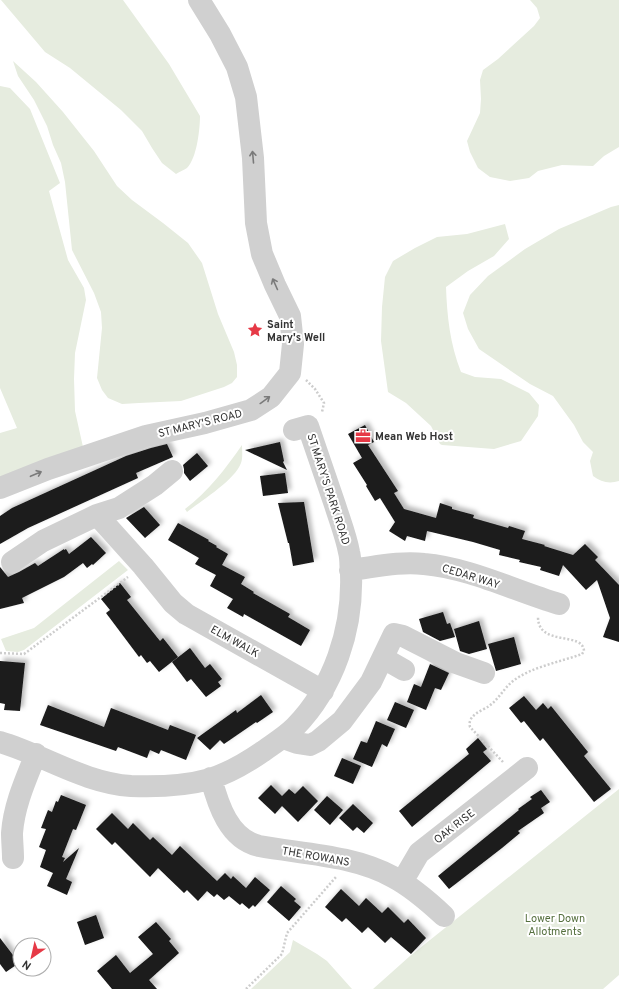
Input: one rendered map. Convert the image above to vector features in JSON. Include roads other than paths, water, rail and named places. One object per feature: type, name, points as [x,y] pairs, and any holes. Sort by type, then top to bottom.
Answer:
[{"type":"street","name":"ST MARY'S ROAD","points":[[0,488],[48,469],[146,436],[205,423],[251,410],[271,397],[290,373],[293,344],[290,316],[262,254],[256,223],[253,158],[246,97],[234,60],[200,1]]},
{"type":"street","name":"ST MARY'S PARK ROAD","points":[[0,742],[36,754],[92,778],[129,786],[173,785],[211,778],[243,764],[283,738],[307,712],[323,691],[339,655],[347,626],[351,600],[349,552],[344,533],[301,428]]},
{"type":"street","points":[[12,562],[43,541],[97,514],[119,508],[155,485],[172,471]]},
{"type":"street","name":"ELM WALK","points":[[97,514],[155,572],[173,603],[186,614],[323,691]]},
{"type":"street","name":"CEDAR WAY","points":[[350,570],[402,563],[440,566],[464,572],[547,606]]},
{"type":"street","points":[[283,738],[304,745],[310,745],[318,741],[346,716],[371,682],[394,634],[403,636],[456,663],[484,673]]},
{"type":"street","points":[[383,658],[404,670]]},
{"type":"street","points":[[10,847],[16,808],[36,754]]},
{"type":"street","name":"OAK RISE","points":[[402,882],[419,853],[516,770]]},
{"type":"street","name":"THE ROWANS","points":[[211,778],[218,804],[224,816],[232,827],[246,841],[259,846],[350,861],[383,872],[402,882],[422,896],[444,916]]},
{"type":"place","name":"Saint Mary's Well","points":[[255,330]]},
{"type":"place","name":"Mean Web Host","points":[[363,436]]},
{"type":"park label","name":"Lower Down Allotments","points":[[555,924]]}]
